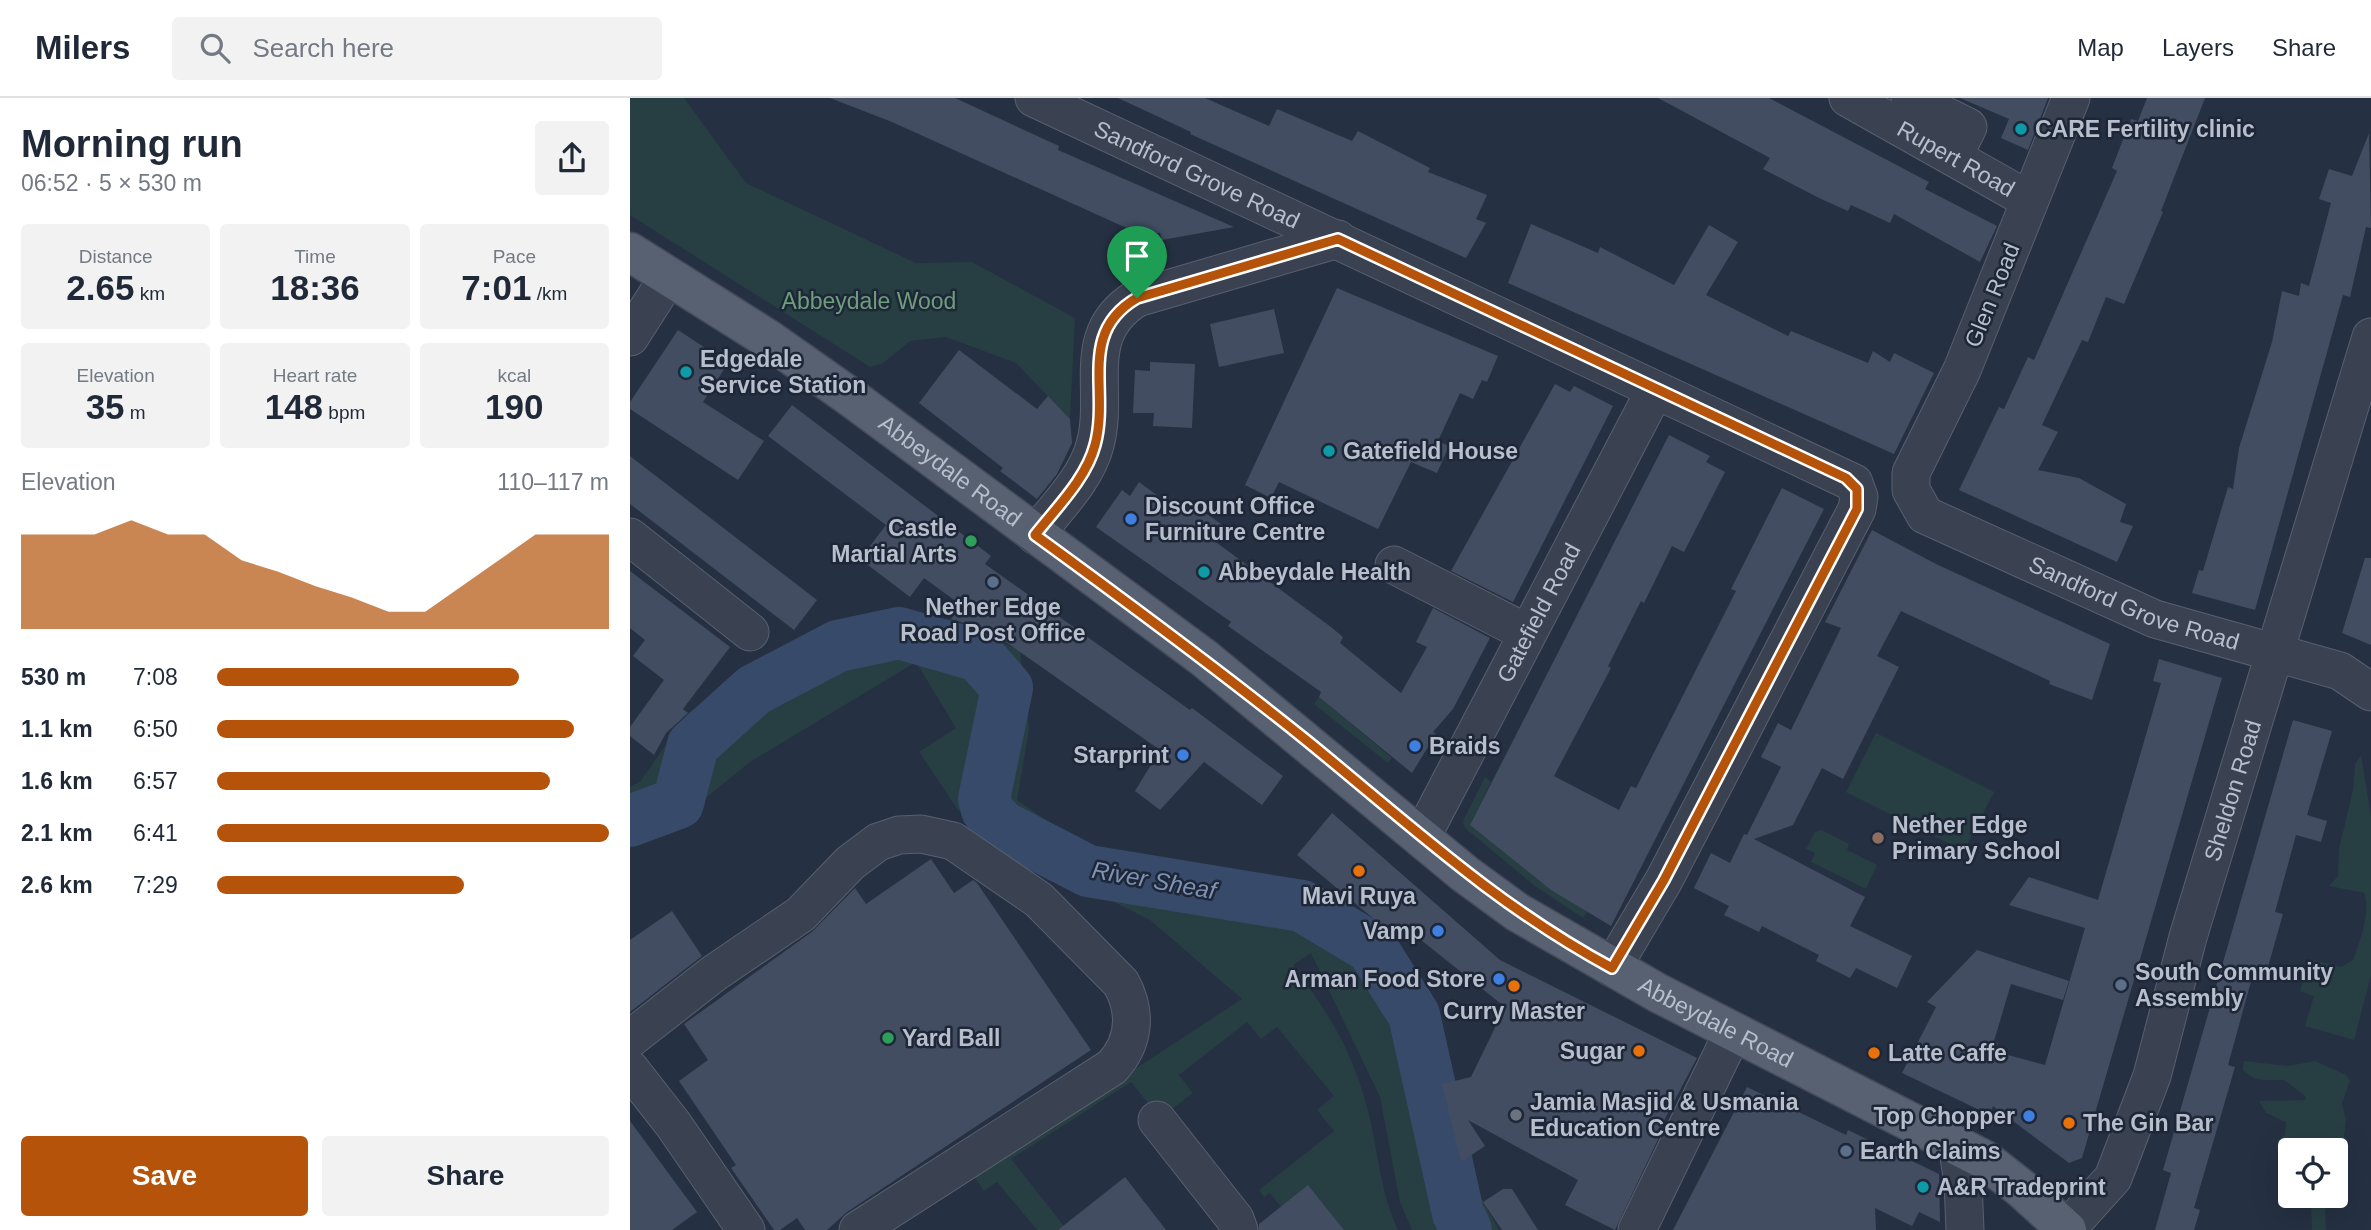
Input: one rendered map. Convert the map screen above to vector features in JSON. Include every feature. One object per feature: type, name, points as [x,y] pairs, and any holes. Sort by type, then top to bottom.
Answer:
[{"type":"main road","name":"Abbeydale Road","points":[[630,252],[849,396],[1204,658],[1421,838],[1517,912],[1612,968],[1957,1145],[2011,1180],[2067,1230]]},
{"type":"street","name":"Rupert Road","points":[[1848,98],[2029,200]]},
{"type":"street","points":[[1910,98],[1952,107],[1968,127],[1953,157]]},
{"type":"street","name":"Glen Road","points":[[1911,489],[1911,473],[1962,370],[2071,98]]},
{"type":"street","name":"Sandford Grove Road","points":[[1054,102],[1854,483],[1859,496],[1857,509],[1664,880],[1612,968]]},
{"type":"street","points":[[1035,535],[1082,474],[1095,446],[1101,342],[1110,320],[1119,310],[1137,298],[1338,239]]},
{"type":"street","points":[[630,337],[669,276]]},
{"type":"street","name":"Sheldon Road","points":[[2067,1230],[2113,1178],[2152,1076],[2188,937],[2371,337]]},
{"type":"street","name":"Gatefield Road","points":[[1421,838],[1655,390]]},
{"type":"street","name":"Sandford Grove Road","points":[[1911,489],[1925,515],[2132,609],[2167,623],[2346,674],[2371,692]]},
{"type":"street","points":[[630,537],[750,632]]},
{"type":"street","points":[[1394,565],[1527,633]]},
{"type":"street","points":[[630,1038],[713,974],[802,914],[850,863],[878,842],[899,835],[938,835],[953,841],[1039,900],[1121,983],[1128,997],[1132,1017],[1128,1046],[1112,1067],[858,1230]]},
{"type":"street","points":[[1637,1230],[1733,1032]]},
{"type":"street","points":[[630,1069],[673,1124],[743,1229]]},
{"type":"street","points":[[1157,1120],[1235,1219],[1239,1230]]},
{"type":"street","points":[[1957,1145],[1963,1182],[1965,1230]]},
{"type":"green space","name":"Abbeydale Wood","points":[[630,98],[684,98],[746,183],[916,263],[972,262],[1075,318],[1070,419],[1016,363],[946,337],[910,341],[882,364],[870,367],[630,215]]},
{"type":"green space","points":[[899,616],[951,619],[1020,651],[1029,729],[1017,800],[1089,850],[1209,877],[1313,888],[1375,939],[1412,983],[1420,1000],[1461,1162],[1499,1230],[1412,1230],[1400,1202],[1380,1097],[1311,953],[1293,965],[1329,1017],[1355,1070],[1368,1111],[1387,1201],[1398,1230],[1344,1230],[1308,1185],[1281,1207],[1270,1193],[1264,1197],[1259,1190],[1334,1131],[1317,1110],[1334,1096],[1277,1027],[1261,1039],[1247,1022],[1179,1075],[1193,1093],[1164,1115],[1156,1113],[1131,1082],[1011,1159],[1064,1226],[1058,1230],[1037,1230],[997,1182],[984,1191],[973,1175],[1242,999],[1150,920],[1094,892],[958,810],[919,752],[956,728],[916,662],[750,762],[686,814],[630,836],[630,787],[640,782],[688,713],[787,649]]},
{"type":"green space","points":[[1319,697],[1392,758],[1388,763],[1314,704]]},
{"type":"green space","points":[[1876,733],[1994,792],[1964,851],[1846,792]]},
{"type":"green space","points":[[2361,755],[2371,816],[2371,976],[2354,1040],[2305,1026],[2314,996],[2300,991],[2310,959],[2341,967],[2353,960],[2364,926],[2364,893],[2329,886],[2338,876],[2339,849],[2353,790],[2355,764]]},
{"type":"green space","points":[[1485,777],[1491,782],[1470,825],[1539,880],[1587,912],[1583,918],[1535,886],[1465,828],[1463,821]]},
{"type":"green space","points":[[1821,830],[1849,844],[1847,850],[1877,865],[1866,889],[1811,862],[1815,853],[1806,849],[1815,832]]},
{"type":"green space","points":[[2244,1061],[2288,1066],[2315,1061],[2346,1075],[2350,1081],[2342,1103],[2346,1120],[2344,1138],[2281,1138],[2285,1135],[2286,1122],[2266,1113],[2259,1101],[2306,1100],[2305,1096],[2284,1080],[2262,1080],[2243,1070]]},
{"type":"green space","points":[[2311,1208],[2326,1208],[2326,1230],[2312,1230]]},
{"type":"building","points":[[830,98],[955,98],[1059,146],[1058,150],[1234,227],[1162,240],[1160,233],[1142,235],[892,122]]},
{"type":"building","points":[[1118,98],[1205,98],[1269,126],[1277,109],[1352,141],[1358,131],[1430,168],[1428,172],[1487,195],[1476,219],[1486,223],[1466,258],[1190,134],[1191,132]]},
{"type":"building","points":[[1658,98],[1769,98],[1929,182],[1925,189],[1997,226],[1980,262],[1894,214],[1890,223],[1851,205],[1848,211],[1819,198],[1763,169],[1770,158]]},
{"type":"building","name":"CARE Fertility clinic","points":[[1960,98],[2048,98],[2028,150],[2001,138],[2009,119]]},
{"type":"building","points":[[2147,98],[2205,98],[2161,211],[2163,212],[2124,304],[2106,297],[2088,342],[2082,340],[2042,425],[2058,432],[2038,470],[2079,478],[2126,504],[2120,522],[2133,526],[2117,562],[1959,490],[1999,407],[2004,409],[2028,357],[2034,360],[2117,171],[2112,168],[2131,119],[2138,121]]},
{"type":"building","points":[[2369,133],[2371,228],[2366,227],[2350,297],[2343,295],[2255,610],[2192,593],[2199,570],[2203,571],[2228,487],[2233,489],[2239,448],[2272,342],[2282,291],[2299,296],[2301,283],[2309,286],[2331,203],[2319,199],[2329,169],[2352,176]]},
{"type":"building","points":[[1531,224],[1598,253],[1600,247],[1674,285],[1709,225],[1738,242],[1706,295],[1788,336],[1791,331],[1868,363],[1873,351],[1890,362],[1894,353],[1934,373],[1894,454],[1508,283]]},
{"type":"building","points":[[1337,288],[1498,356],[1487,382],[1482,380],[1473,399],[1460,393],[1438,441],[1449,446],[1437,473],[1411,462],[1378,529],[1279,482],[1271,498],[1245,485]]},
{"type":"building","points":[[1274,309],[1284,353],[1219,367],[1210,324]]},
{"type":"building","points":[[678,330],[728,363],[703,402],[764,441],[738,480],[630,409],[630,402]]},
{"type":"building","points":[[959,350],[1037,409],[1048,396],[1070,419],[1072,443],[1057,474],[1037,499],[1000,471],[1003,468],[919,403]]},
{"type":"building","points":[[1150,362],[1195,364],[1192,428],[1153,426],[1154,413],[1133,413],[1135,370],[1150,371]]},
{"type":"building","points":[[1555,384],[1570,392],[1574,386],[1613,406],[1513,602],[1451,571]]},
{"type":"building","points":[[792,405],[991,556],[985,564],[1190,710],[1192,708],[1283,776],[1262,805],[1204,762],[1160,810],[1135,791],[1160,750],[990,631],[951,619],[961,605],[924,578],[910,597],[860,559],[886,525],[768,436]]},
{"type":"building","points":[[1669,435],[1710,456],[1706,462],[1725,472],[1684,552],[1672,546],[1644,603],[1641,601],[1608,666],[1611,668],[1554,776],[1619,810],[1631,786],[1636,788],[1736,591],[1731,589],[1782,488],[1824,509],[1611,926],[1551,890],[1470,825]]},
{"type":"building","points":[[630,456],[817,600],[794,630],[630,504]]},
{"type":"building","points":[[1139,482],[1180,512],[1188,501],[1224,526],[1213,540],[1331,627],[1343,637],[1340,643],[1401,693],[1427,647],[1416,642],[1433,608],[1490,638],[1453,709],[1433,732],[1436,734],[1412,773],[1319,697],[1321,692],[1228,626],[1231,622],[1096,527],[1122,490],[1130,496]]},
{"type":"building","points":[[1872,530],[1936,564],[2110,644],[2092,700],[2049,684],[2050,681],[1901,611],[1877,656],[1899,667],[1843,779],[1822,768],[1793,825],[1754,839],[1865,897],[1850,926],[1912,956],[1897,988],[1856,968],[1850,978],[1816,961],[1819,955],[1762,926],[1759,932],[1724,915],[1729,906],[1694,888],[1711,853],[1730,863],[1781,767],[1761,757],[1778,723],[1791,730],[1841,628],[1825,622]]},
{"type":"building","points":[[2365,558],[2371,558],[2371,645],[2342,633]]},
{"type":"building","points":[[630,571],[730,647],[683,709],[688,713],[666,733],[654,755],[630,736],[630,727],[664,680],[633,656],[645,640],[630,628]]},
{"type":"building","points":[[2159,659],[2222,678],[2082,1158],[2069,1163],[1993,1106],[1990,1115],[1902,1073],[1936,1007],[1927,1002],[1977,950],[2069,981],[2063,1000],[2011,984],[1994,1041],[1998,1043],[1993,1051],[2045,1065],[2085,928],[2009,905],[2029,877],[2098,900],[2161,683],[2153,681]]},
{"type":"building","points":[[2293,720],[2332,731],[2307,815],[2327,821],[2321,842],[2296,835],[2275,912],[2283,914],[2264,981],[2252,978],[2228,1065],[2235,1067],[2194,1208],[2200,1210],[2194,1230],[2155,1230],[2171,1173],[2163,1170]]},
{"type":"building","points":[[1332,813],[1500,960],[1697,1058],[1660,1128],[1663,1129],[1615,1230],[1565,1205],[1578,1180],[1468,1120],[1485,1146],[1461,1162],[1442,1084],[1471,1077],[1505,1007],[1416,936],[1410,943],[1389,926],[1386,929],[1297,855]]},
{"type":"building","name":"Yard Ball","points":[[931,859],[954,893],[973,880],[977,883],[1091,1050],[847,1212],[827,1230],[805,1230],[797,1218],[780,1230],[774,1230],[731,1168],[736,1165],[679,1081],[708,1060],[684,1024],[813,931],[855,888],[866,904]]},
{"type":"building","points":[[672,911],[702,956],[630,1012],[630,940]]},
{"type":"building","points":[[1747,1087],[1846,1135],[1848,1130],[1939,1174],[1940,1222],[1919,1212],[1912,1226],[1875,1208],[1876,1230],[1673,1230]]},
{"type":"building","points":[[630,1121],[697,1212],[672,1230],[630,1230]]},
{"type":"building","points":[[1125,1177],[1166,1230],[1058,1230]]},
{"type":"building","points":[[1308,1185],[1344,1230],[1259,1230],[1259,1224]]},
{"type":"building","name":"Jamia Masjid & Usmania Education Centre","points":[[1503,1189],[1512,1189],[1538,1230],[1502,1230],[1483,1202]]},
{"type":"waterway","name":"River Sheaf","points":[[630,821],[678,803],[693,745],[754,690],[838,646],[899,633],[979,656],[1007,688],[984,799],[987,810],[1001,826],[1088,871],[1302,906],[1372,948],[1414,1015],[1458,1213],[1466,1230]]},
{"type":"place","name":"CARE Fertility clinic","points":[[2021,129]]},
{"type":"place","name":"Edgedale Service Station","points":[[686,372]]},
{"type":"place","name":"Gatefield House","points":[[1329,451]]},
{"type":"place","name":"Discount Office Furniture Centre","points":[[1131,519]]},
{"type":"place","name":"Castle Martial Arts","points":[[971,541]]},
{"type":"place","name":"Abbeydale Health","points":[[1204,572]]},
{"type":"place","name":"Nether Edge Road Post Office","points":[[993,582]]},
{"type":"place","name":"Braids","points":[[1415,746]]},
{"type":"place","name":"Starprint","points":[[1183,755]]},
{"type":"place","name":"Nether Edge Primary School","points":[[1878,838]]},
{"type":"place","name":"Mavi Ruya","points":[[1359,871]]},
{"type":"place","name":"Vamp","points":[[1438,931]]},
{"type":"place","name":"Arman Food Store","points":[[1499,979]]},
{"type":"place","name":"South Community Assembly","points":[[2121,985]]},
{"type":"place","name":"Curry Master","points":[[1514,986]]},
{"type":"place","name":"Yard Ball","points":[[888,1038]]},
{"type":"place","name":"Sugar","points":[[1639,1051]]},
{"type":"place","name":"Latte Caffe","points":[[1874,1053]]},
{"type":"place","name":"Jamia Masjid & Usmania Education Centre","points":[[1516,1115]]},
{"type":"place","name":"Top Chopper","points":[[2029,1116]]},
{"type":"place","name":"The Gin Bar","points":[[2069,1123]]},
{"type":"place","name":"Earth Claims","points":[[1846,1151]]},
{"type":"place","name":"A&R Tradeprint","points":[[1923,1187]]},
{"type":"route","points":[[1338,239],[1854,483],[1859,496],[1857,509],[1664,880],[1612,968],[1575,948],[1490,893],[1204,658],[1035,535],[1082,474],[1089,460],[1095,446],[1098,427],[1103,334],[1114,315],[1137,298],[1338,239]]}]
